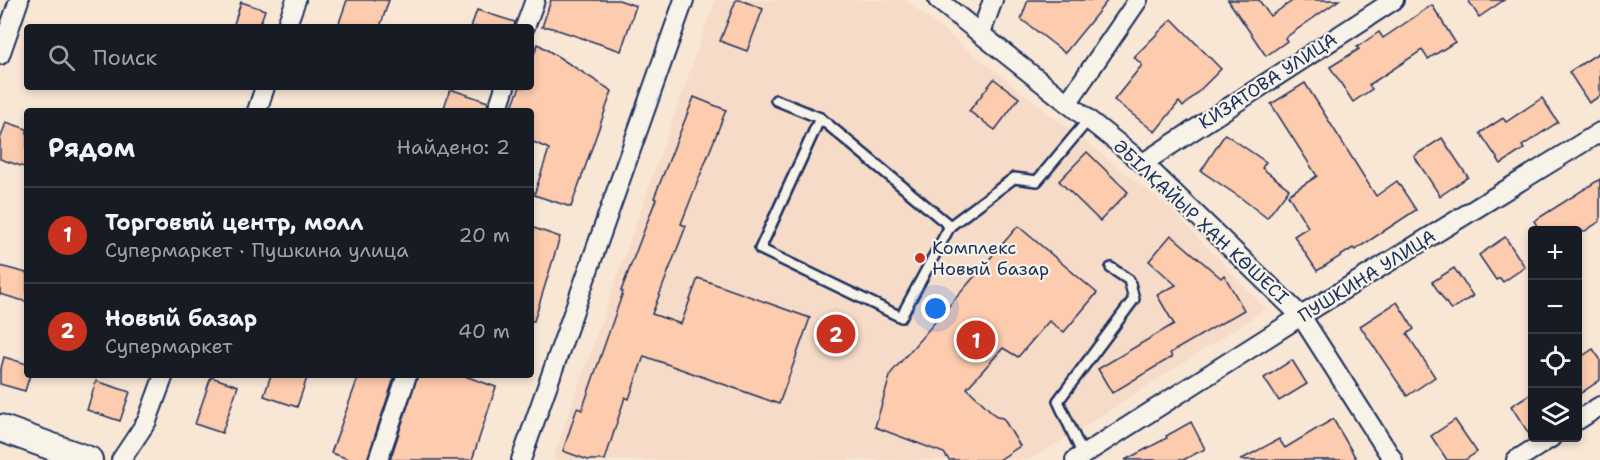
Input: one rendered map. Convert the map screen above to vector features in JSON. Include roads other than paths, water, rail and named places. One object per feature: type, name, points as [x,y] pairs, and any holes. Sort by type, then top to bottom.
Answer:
[{"type":"main road","points":[[0,428],[89,460]]},
{"type":"street","points":[[0,54],[19,0]]},
{"type":"street","points":[[287,24],[296,0]]},
{"type":"street","points":[[526,24],[535,0]]},
{"type":"street","points":[[521,460],[684,0]]},
{"type":"street","name":"ӘБІЛҚАЙЫР ХАН КӨШЕСІ","points":[[938,0],[1143,163],[1301,316],[1393,460]]},
{"type":"street","points":[[981,33],[993,0]]},
{"type":"street","points":[[1068,102],[1138,0]]},
{"type":"street","name":"КИЗАТОВА УЛИЦА","points":[[1143,163],[1394,0]]},
{"type":"street","points":[[258,108],[264,90]]},
{"type":"street","points":[[498,108],[504,90]]},
{"type":"street","name":"ПУШКИНА УЛИЦА","points":[[1079,457],[1301,316],[1600,132]]},
{"type":"street","points":[[121,460],[147,421],[163,378]]},
{"type":"street","points":[[378,460],[405,378]]},
{"type":"street","points":[[1582,417],[1600,406]]},
{"type":"street","points":[[1516,460],[1545,442]]},
{"type":"lane","points":[[777,100],[820,118],[950,226]]},
{"type":"lane","points":[[820,118],[760,249],[901,317],[950,226],[1014,178],[1037,181],[1089,119]]},
{"type":"lane","points":[[1079,457],[1058,401],[1134,299],[1129,280],[1111,268]]},
{"type":"place","name":"Комплекс Новый базар","points":[[920,258]]},
{"type":"place","name":"Новый базар","points":[[836,334]]},
{"type":"place","name":"Торговый центр, молл","points":[[976,340]]}]
